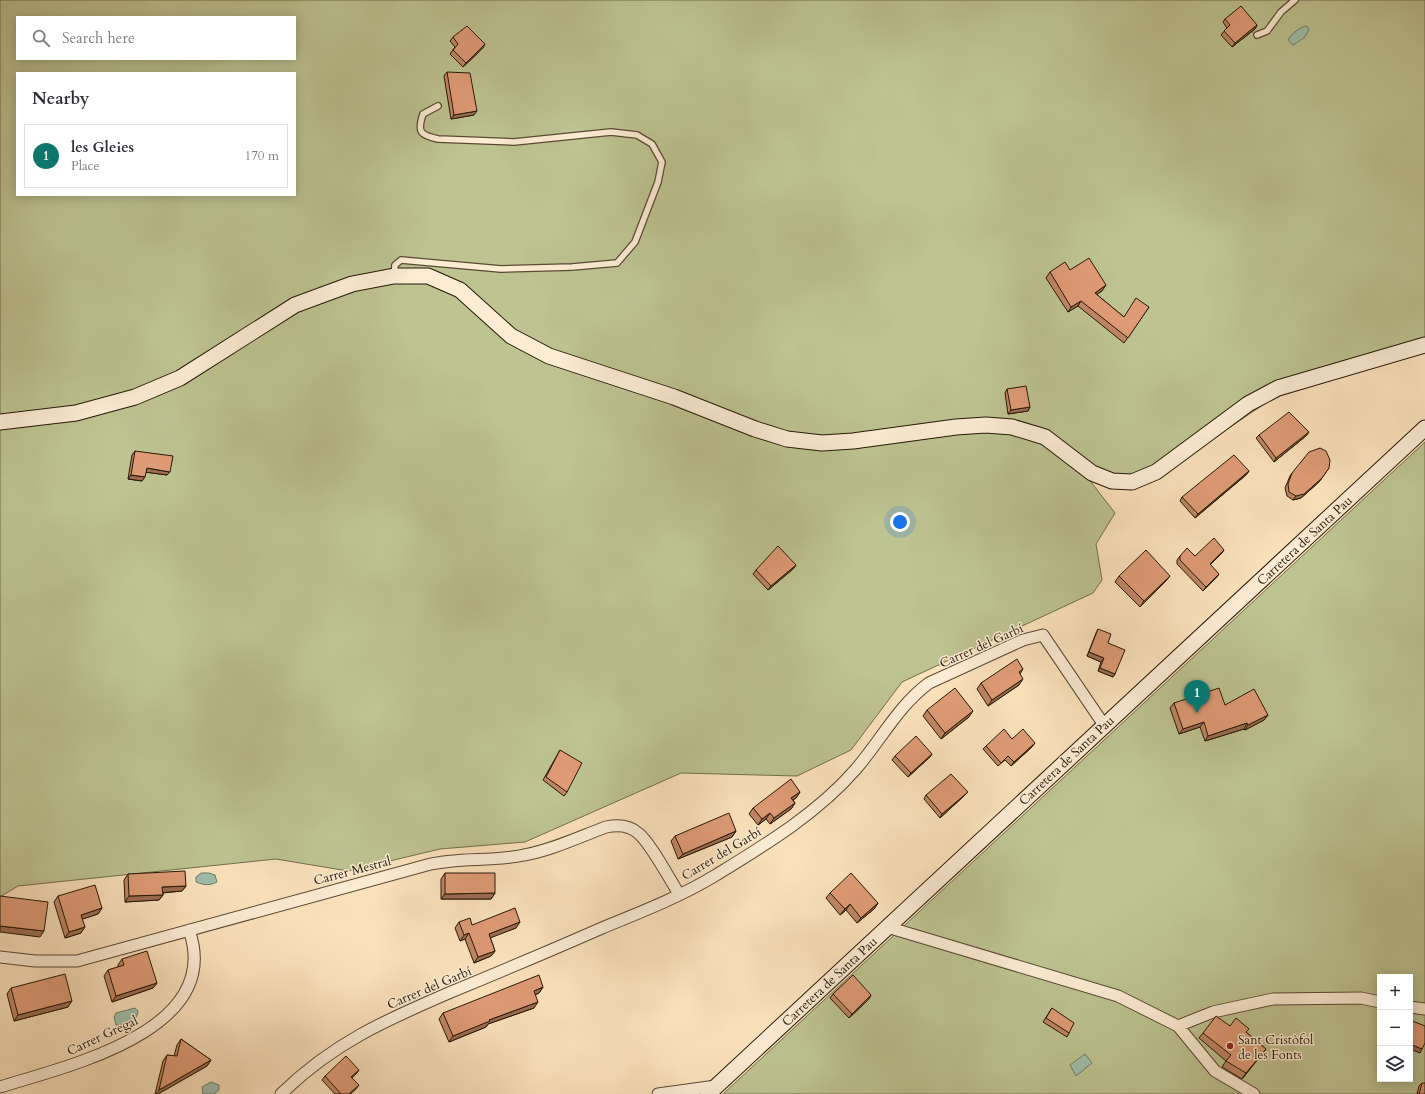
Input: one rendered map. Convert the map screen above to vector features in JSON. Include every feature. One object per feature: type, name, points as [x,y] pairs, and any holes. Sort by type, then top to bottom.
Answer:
[{"type":"street","points":[[0,422],[76,413],[135,397],[180,378],[296,305],[352,284],[394,276],[428,276],[460,290],[511,336],[549,356],[674,397],[755,429],[787,439],[822,443],[853,441],[956,427],[986,425],[1012,427],[1045,437],[1092,473],[1112,481],[1125,482],[1132,482],[1156,472],[1248,404],[1278,388],[1425,345]]},
{"type":"street","name":"Carretera de Santa Pau","points":[[712,1090],[1425,428]]},
{"type":"street","name":"Carrer del Garbí","points":[[281,1094],[316,1062],[374,1026],[679,894],[715,876],[779,834],[825,799],[856,769],[894,718],[919,691],[929,683],[1023,640],[1043,635],[1104,725]]},
{"type":"street","name":"Carrer Mestral","points":[[0,957],[54,962],[77,961],[437,862],[509,858],[532,854],[606,826],[623,826],[638,832],[679,894]]},
{"type":"street","points":[[887,927],[1118,996],[1178,1026],[1214,1071],[1254,1094]]},
{"type":"street","name":"Carrer Gregal","points":[[0,1086],[100,1055],[141,1034],[164,1018],[183,994],[193,971],[195,954],[189,930]]},
{"type":"street","points":[[1178,1026],[1214,1012],[1262,1000],[1361,998],[1377,1001]]},
{"type":"street","points":[[1413,1007],[1425,1009]]},
{"type":"street","points":[[658,1094],[712,1090]]},
{"type":"lane","points":[[1257,35],[1267,31],[1281,12],[1295,0]]},
{"type":"lane","points":[[394,276],[395,265],[401,260],[501,269],[572,267],[617,263],[635,242],[658,182],[662,162],[652,144],[637,135],[611,132],[514,142],[438,139],[427,136],[421,132],[419,126],[423,114],[438,106]]},
{"type":"green space","points":[[0,0],[1425,0],[1425,351],[1273,398],[1146,484],[1084,473],[1115,513],[1096,544],[1102,580],[1093,593],[902,682],[851,750],[797,776],[681,773],[525,842],[440,849],[348,871],[276,859],[18,886],[0,897]]},
{"type":"green space","points":[[1425,442],[1425,1094],[723,1094]]},
{"type":"shaded area","points":[[1307,26],[1309,30],[1304,38],[1293,45],[1288,40],[1296,31]]},
{"type":"shaded area","points":[[201,873],[215,875],[217,882],[206,885],[196,882],[196,877]]},
{"type":"shaded area","points":[[135,1008],[138,1011],[134,1021],[124,1025],[116,1025],[114,1017],[116,1013]]},
{"type":"shaded area","points":[[1085,1054],[1092,1063],[1076,1076],[1070,1065]]},
{"type":"shaded area","points":[[211,1082],[219,1085],[219,1090],[214,1094],[203,1094],[202,1087]]},
{"type":"building","points":[[1241,6],[1257,25],[1235,43],[1224,31],[1230,25],[1225,19]]},
{"type":"building","points":[[467,26],[485,44],[466,63],[453,50],[458,44],[453,37]]},
{"type":"building","points":[[447,72],[470,73],[477,111],[454,115]]},
{"type":"building","points":[[1089,258],[1106,285],[1095,293],[1124,317],[1136,298],[1149,307],[1128,338],[1081,301],[1071,307],[1050,272],[1065,262],[1070,270]]},
{"type":"building","points":[[1026,386],[1030,407],[1011,410],[1007,389]]},
{"type":"building","points":[[1289,412],[1309,432],[1276,458],[1259,435]]},
{"type":"building","points":[[1320,448],[1326,451],[1330,460],[1329,468],[1322,478],[1304,494],[1296,496],[1289,492],[1288,484],[1292,473],[1309,452]]},
{"type":"building","points":[[135,451],[173,456],[170,472],[147,468],[145,477],[131,475]]},
{"type":"building","points":[[1234,455],[1249,471],[1198,514],[1182,497]]},
{"type":"building","points":[[1214,538],[1224,550],[1210,564],[1219,574],[1206,587],[1180,560],[1180,556],[1187,548],[1195,556]]},
{"type":"building","points":[[778,546],[796,565],[771,586],[756,570]]},
{"type":"building","points":[[1146,550],[1170,576],[1144,601],[1119,576]]},
{"type":"building","points":[[1098,629],[1111,634],[1108,643],[1125,650],[1115,674],[1100,668],[1104,658],[1089,652]]},
{"type":"building","points":[[1017,659],[1023,669],[1019,672],[1023,679],[992,700],[981,683]]},
{"type":"building","points":[[955,688],[973,711],[945,733],[927,710]]},
{"type":"building","points":[[1219,688],[1225,705],[1254,689],[1268,715],[1248,725],[1247,723],[1208,736],[1204,722],[1183,729],[1174,703]]},
{"type":"building","points":[[1004,729],[1012,739],[1023,729],[1035,743],[1014,762],[1008,756],[1001,763],[986,746]]},
{"type":"building","points":[[916,736],[932,754],[911,773],[895,756]]},
{"type":"building","points":[[560,750],[582,763],[567,792],[546,777]]},
{"type":"building","points":[[951,774],[968,792],[942,814],[926,795]]},
{"type":"building","points":[[791,779],[800,792],[791,798],[795,803],[774,818],[770,813],[762,819],[753,808]]},
{"type":"building","points":[[729,813],[736,831],[683,854],[675,836]]},
{"type":"building","points":[[185,871],[186,886],[162,887],[163,895],[129,896],[128,874]]},
{"type":"building","points":[[445,873],[495,873],[495,893],[445,894]]},
{"type":"building","points":[[851,873],[878,903],[861,918],[850,904],[845,909],[830,893]]},
{"type":"building","points":[[95,885],[102,908],[81,915],[85,927],[69,932],[58,896]]},
{"type":"building","points":[[0,896],[48,902],[44,931],[0,926]]},
{"type":"building","points":[[515,908],[520,922],[489,934],[495,951],[478,957],[469,933],[464,935],[459,922],[470,918],[472,925]]},
{"type":"building","points":[[147,951],[157,983],[116,996],[108,970],[124,965],[122,959]]},
{"type":"building","points":[[65,974],[72,1001],[18,1015],[11,988]]},
{"type":"building","points":[[539,975],[543,987],[534,991],[538,1002],[489,1020],[490,1021],[453,1036],[443,1013]]},
{"type":"building","points":[[853,975],[871,995],[852,1014],[833,994]]},
{"type":"building","points":[[1052,1008],[1074,1023],[1069,1033],[1046,1018]]},
{"type":"building","name":"Sant Cristòfol de les Fonts","points":[[1216,1016],[1230,1026],[1236,1018],[1249,1029],[1246,1032],[1266,1049],[1246,1073],[1226,1061],[1231,1055],[1203,1033]]},
{"type":"building","points":[[1413,1021],[1425,1026],[1425,1043],[1422,1049],[1413,1045]]},
{"type":"building","points":[[181,1039],[211,1060],[159,1090],[167,1055],[177,1056]]},
{"type":"building","points":[[346,1056],[359,1070],[351,1077],[359,1085],[349,1094],[341,1094],[325,1076]]},
{"type":"building","points":[[1422,1083],[1425,1083],[1425,1094],[1419,1094]]},
{"type":"place","name":"les Gleies","points":[[1197,713]]},
{"type":"place","name":"Sant Cristòfol de les Fonts","points":[[1230,1046]]}]
